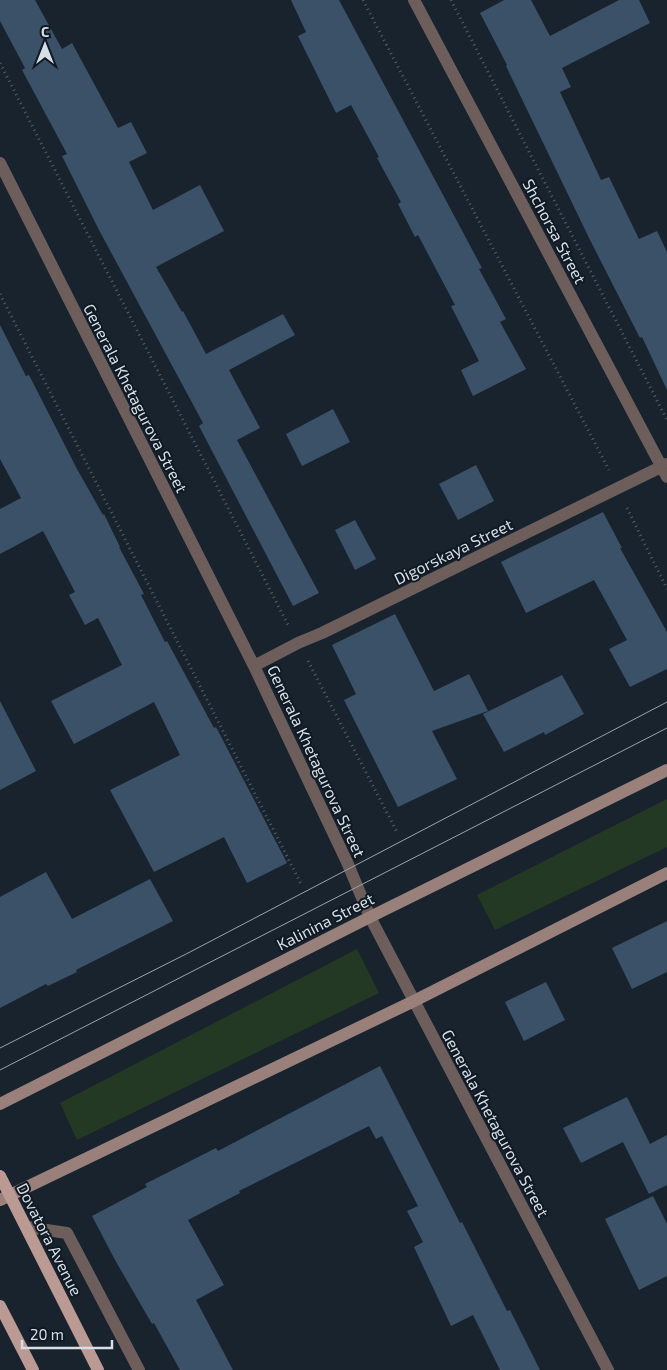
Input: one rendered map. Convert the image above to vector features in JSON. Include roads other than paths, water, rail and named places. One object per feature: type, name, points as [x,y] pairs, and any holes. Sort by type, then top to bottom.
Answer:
[{"type":"main road","name":"Kalinina Street","points":[[0,1104],[370,917],[667,770]]},
{"type":"main road","points":[[5,1198],[414,1001],[667,874]]},
{"type":"main road","name":"Dovatora Avenue","points":[[0,1176],[5,1198],[26,1228],[98,1370]]},
{"type":"main road","points":[[0,1306],[33,1370]]},
{"type":"street","name":"Shchorsa Street","points":[[414,0],[666,469]]},
{"type":"street","name":"Generala Khetagurova Street","points":[[0,163],[254,666],[347,862],[370,917],[608,1370]]},
{"type":"street","name":"Digorskaya Street","points":[[254,666],[298,643],[666,469]]},
{"type":"street","points":[[26,1228],[67,1234],[139,1370]]},
{"type":"tram line","points":[[0,1048],[190,952],[667,702]]},
{"type":"tram line","points":[[0,1070],[667,728]]}]
